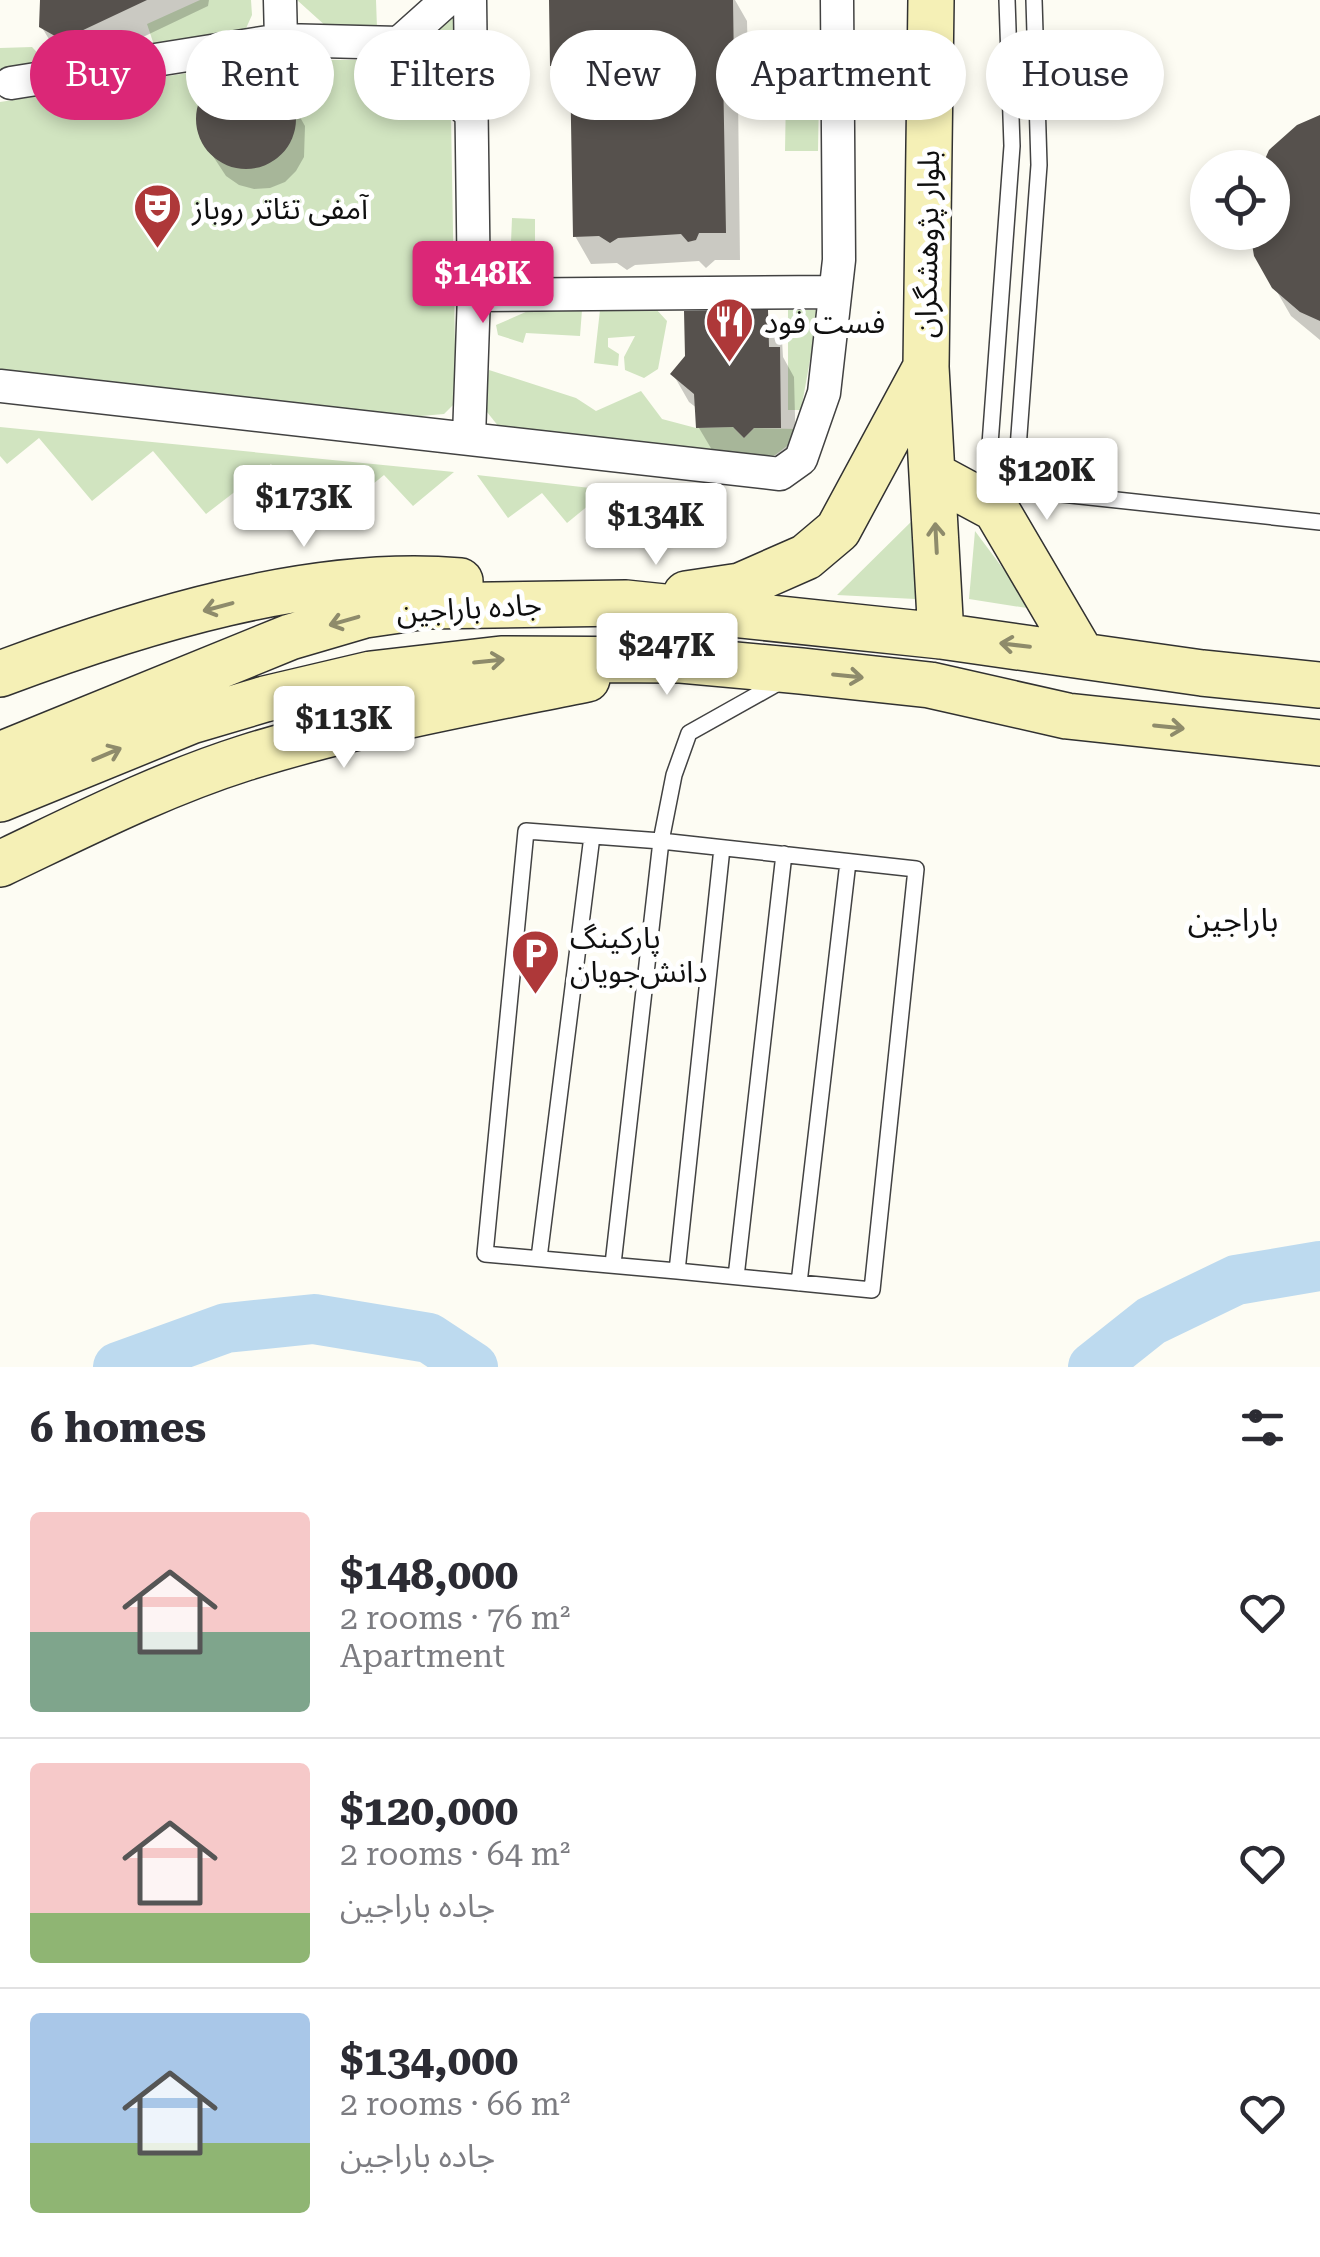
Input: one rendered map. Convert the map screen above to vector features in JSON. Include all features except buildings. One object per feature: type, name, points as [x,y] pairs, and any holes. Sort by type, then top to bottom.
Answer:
[{"type":"main road","name":"بلوار پژوهشگران","points":[[931,0],[926,367],[941,636]]},
{"type":"main road","points":[[0,674],[149,625],[322,584],[396,578],[445,580],[626,603],[740,586],[806,557],[838,530],[926,367]]},
{"type":"main road","points":[[933,475],[996,510],[1081,654]]},
{"type":"main road","name":"جاده باراجین","points":[[0,755],[290,637],[364,615],[427,606],[626,603],[941,636],[1320,685]]},
{"type":"main road","name":"جاده باراجین","points":[[0,799],[192,722],[265,699],[370,674],[501,659],[681,660],[801,671],[930,685],[1067,716],[1320,743]]},
{"type":"main road","points":[[0,864],[180,781],[246,758],[448,707],[681,660]]},
{"type":"street","points":[[280,0],[281,30]]},
{"type":"street","points":[[414,30],[447,0]]},
{"type":"street","points":[[470,0],[471,30]]},
{"type":"street","points":[[0,386],[780,474],[801,459],[824,393],[839,260],[837,0]]},
{"type":"street","points":[[11,83],[186,55]]},
{"type":"street","points":[[469,437],[474,295],[472,120]]},
{"type":"street","points":[[474,295],[835,292]]},
{"type":"lane","points":[[988,485],[1012,146],[1007,0]]},
{"type":"lane","points":[[1016,489],[1039,164],[1034,0]]},
{"type":"lane","points":[[933,475],[1016,489],[1320,522]]},
{"type":"lane","points":[[612,1264],[661,841],[674,775],[689,734],[801,671]]},
{"type":"lane","points":[[526,831],[661,841],[916,870],[872,1290],[485,1254],[526,831]]},
{"type":"lane","points":[[539,1258],[592,836]]},
{"type":"lane","points":[[676,1271],[722,848]]},
{"type":"lane","points":[[736,1276],[784,854]]},
{"type":"lane","points":[[798,1282],[848,862]]},
{"type":"green space","points":[[200,0],[251,0],[252,15],[245,30],[186,30],[186,43],[166,46],[166,30],[149,30],[147,24]]},
{"type":"green space","points":[[297,0],[376,0],[377,28],[328,28]]},
{"type":"green space","points":[[453,16],[453,30],[438,30]]},
{"type":"green space","points":[[30,47],[30,68],[0,72],[0,48]]},
{"type":"green space","points":[[334,60],[354,60],[354,120],[451,120],[456,402],[444,414],[421,416],[0,373],[0,102],[30,97],[30,120],[166,120],[166,76],[186,73],[186,120],[334,120]]},
{"type":"green space","points":[[786,120],[819,120],[818,151],[785,151]]},
{"type":"green space","points":[[512,218],[535,219],[535,243],[511,242]]},
{"type":"green space","points":[[656,309],[667,321],[658,369],[644,378],[625,370],[624,357],[635,336],[608,338],[608,347],[619,354],[618,366],[594,363],[600,310]]},
{"type":"green space","points":[[582,310],[580,336],[526,333],[523,343],[498,335],[496,325],[528,311]]},
{"type":"green space","points":[[788,310],[819,310],[801,410],[788,410]]},
{"type":"green space","points":[[489,370],[576,398],[596,411],[641,391],[662,419],[696,428],[733,427],[744,438],[754,428],[797,429],[795,440],[767,461],[499,427],[483,407]]},
{"type":"green space","points":[[0,427],[454,472],[413,506],[384,475],[323,525],[271,464],[206,514],[153,451],[92,501],[39,438],[7,464],[0,456]]},
{"type":"green space","points":[[477,475],[720,503],[684,537],[656,504],[626,530],[600,496],[567,523],[542,493],[508,518]]},
{"type":"green space","points":[[920,513],[915,599],[837,595]]},
{"type":"green space","points":[[975,531],[1033,609],[969,599]]},
{"type":"waterway","points":[[1093,1367],[1151,1321],[1236,1280],[1320,1266]]},
{"type":"waterway","points":[[118,1367],[226,1328],[314,1319],[429,1338],[473,1367]]},
{"type":"place","name":"آمفی تئاتر روباز","points":[[157,250]]},
{"type":"place","name":"فست فود","points":[[729,364]]},
{"type":"place","name":"پارکینگ دانش‌جویان","points":[[535,996]]},
{"type":"district","name":"باراجین","points":[[1233,920]]}]
